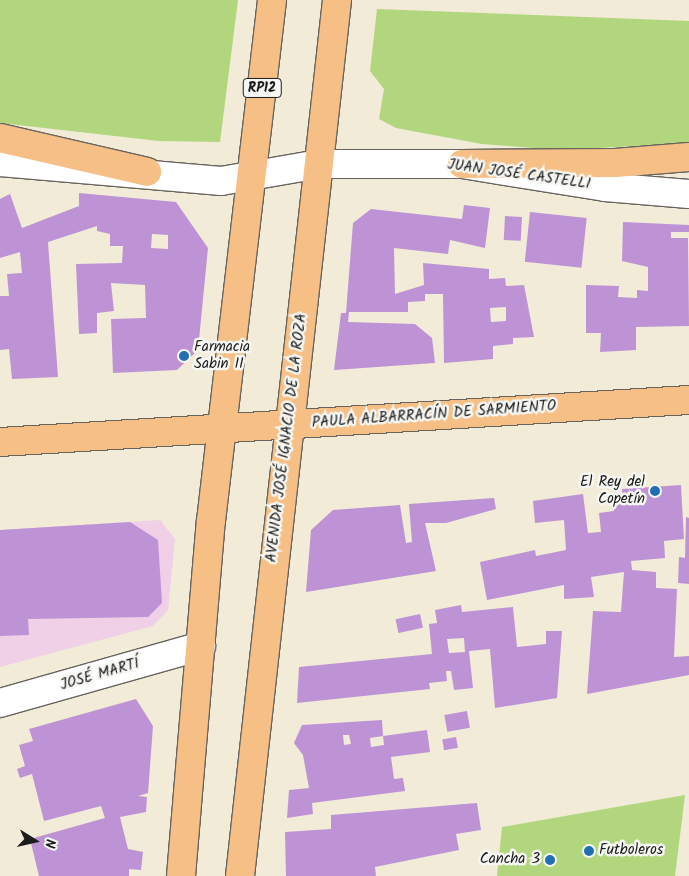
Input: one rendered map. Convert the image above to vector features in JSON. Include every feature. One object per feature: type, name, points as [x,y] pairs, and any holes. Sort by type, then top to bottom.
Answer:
[{"type":"main road","name":"RP12","points":[[252,175],[272,0]]},
{"type":"main road","name":"AVENIDA JOSÉ IGNACIO DE LA ROZA","points":[[240,876],[337,0]]},
{"type":"main road","points":[[0,138],[147,172]]},
{"type":"main road","points":[[462,164],[615,163],[689,157]]},
{"type":"main road","points":[[181,876],[222,429],[252,175]]},
{"type":"main road","name":"PAULA ALBARRACÍN DE SARMIENTO","points":[[0,442],[689,400]]},
{"type":"street","name":"JUAN JOSÉ CASTELLI","points":[[0,162],[147,172],[221,181],[319,164],[462,164],[605,187],[689,194]]},
{"type":"street","name":"JOSÉ MARTÍ","points":[[0,703],[201,646]]},
{"type":"shaded area","points":[[160,520],[175,539],[168,610],[153,626],[0,667],[0,530]]},
{"type":"green space","points":[[0,0],[238,0],[220,142],[159,141],[0,123]]},
{"type":"green space","points":[[377,9],[689,21],[689,143],[560,150],[482,144],[396,128],[379,119],[384,89],[370,71]]},
{"type":"green space","name":"Futboleros","points":[[685,795],[675,876],[497,876],[502,827]]},
{"type":"building","points":[[79,193],[176,202],[208,248],[198,350],[177,370],[113,373],[111,319],[146,318],[145,285],[111,283],[114,311],[97,313],[97,333],[79,334],[76,264],[122,263],[123,246],[110,246],[110,234],[97,231],[97,226],[48,242],[58,377],[12,379],[9,349],[0,350],[0,296],[9,296],[7,274],[22,273],[20,252],[0,258],[0,199],[10,194],[22,228],[79,206]],"holes":[[[152,234],[168,235],[168,249],[151,248]]]},
{"type":"building","points":[[464,205],[490,208],[485,248],[450,240],[448,254],[394,248],[395,294],[424,285],[423,263],[489,269],[489,279],[505,278],[506,286],[524,285],[534,337],[513,338],[513,344],[493,346],[493,359],[444,363],[443,294],[425,294],[425,301],[408,302],[408,312],[349,312],[348,322],[415,324],[432,338],[435,363],[334,370],[341,313],[346,313],[353,223],[371,209],[462,219]],"holes":[[[506,307],[506,321],[491,322],[490,308]]]},
{"type":"building","points":[[530,212],[587,218],[581,268],[525,262]]},
{"type":"building","points":[[505,216],[522,217],[521,241],[504,240]]},
{"type":"building","points":[[623,222],[689,225],[689,232],[671,232],[671,238],[688,238],[689,326],[636,327],[636,350],[600,352],[601,333],[586,333],[586,285],[619,286],[618,297],[637,298],[637,290],[648,291],[648,267],[622,261]]},
{"type":"building","points":[[681,485],[684,539],[664,541],[665,558],[631,561],[632,570],[656,572],[656,588],[677,589],[674,657],[689,656],[689,675],[587,694],[593,611],[621,612],[624,572],[591,577],[594,597],[564,599],[564,585],[487,600],[480,562],[535,550],[536,556],[566,550],[564,520],[535,523],[533,501],[583,494],[588,533],[601,532],[599,513],[614,511],[613,500],[623,499],[622,489]]},
{"type":"building","points":[[494,498],[496,509],[446,523],[425,523],[436,571],[306,592],[311,530],[333,510],[400,505],[406,543],[412,542],[409,504]]},
{"type":"building","points":[[686,517],[689,518],[689,584],[678,583],[679,557],[685,558]]},
{"type":"building","points":[[130,522],[158,540],[162,603],[148,617],[28,619],[29,635],[0,636],[0,530]]},
{"type":"building","points":[[461,605],[462,612],[513,607],[517,647],[546,644],[546,631],[562,631],[557,698],[495,708],[490,649],[469,651],[473,688],[454,690],[451,671],[446,671],[447,681],[429,683],[430,689],[297,703],[299,667],[432,654],[429,624],[437,623],[435,610]],"holes":[[[464,638],[465,652],[449,653],[447,639]]]},
{"type":"building","points":[[420,614],[423,628],[398,633],[396,619]]},
{"type":"building","points":[[136,699],[153,726],[148,793],[138,796],[147,797],[146,812],[120,817],[128,849],[143,852],[141,870],[129,869],[129,876],[39,876],[30,839],[105,818],[101,806],[44,821],[32,774],[20,778],[17,769],[25,766],[19,745],[33,741],[29,729]]},
{"type":"building","points":[[467,711],[470,728],[447,732],[444,715]]},
{"type":"building","points":[[382,720],[383,736],[427,730],[430,752],[391,757],[394,779],[403,778],[405,791],[312,803],[313,814],[287,818],[289,790],[309,788],[303,755],[294,743],[302,725]],"holes":[[[343,735],[349,735],[351,744],[344,745]],[[383,736],[384,745],[371,747],[370,738]]]},
{"type":"building","points":[[456,737],[458,748],[444,750],[442,739]]},
{"type":"building","points":[[477,803],[481,830],[456,834],[459,850],[375,867],[376,876],[286,876],[285,832],[331,829],[331,815]]},
{"type":"place","name":"Farmacia Sabin II","points":[[184,356]]},
{"type":"place","name":"El Rey del Copetín","points":[[655,491]]},
{"type":"place","name":"Futboleros","points":[[589,851]]},
{"type":"place","name":"Cancha 3","points":[[550,860]]}]
